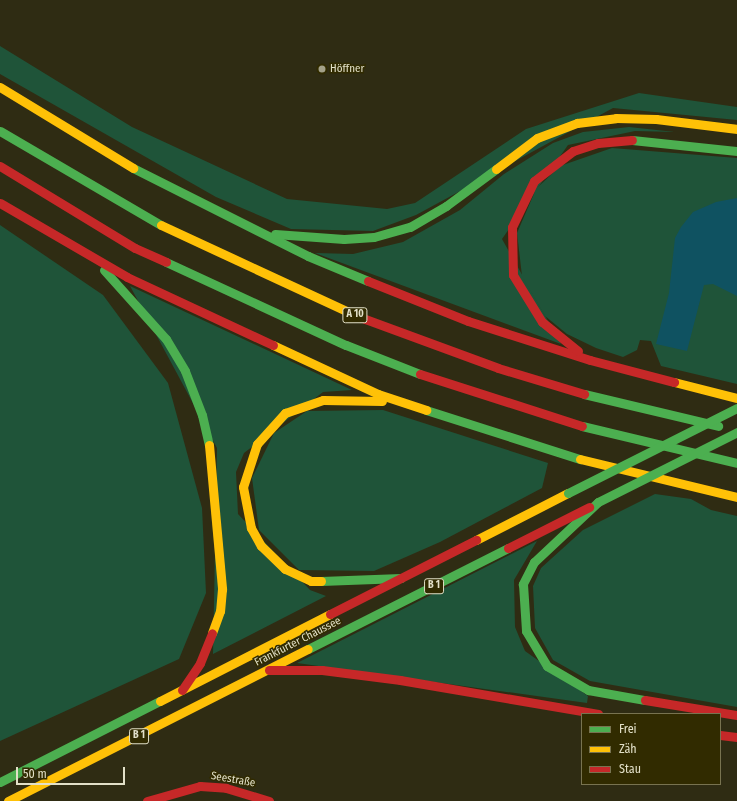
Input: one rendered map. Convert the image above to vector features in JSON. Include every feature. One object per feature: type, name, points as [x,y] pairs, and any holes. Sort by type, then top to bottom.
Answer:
[{"type":"main road","points":[[0,87],[70,132],[177,193],[260,233],[468,321],[590,360],[737,398]]},
{"type":"main road","points":[[260,233],[344,239],[374,237],[410,227],[446,206],[537,138],[576,123],[616,118],[649,119],[737,129]]},
{"type":"main road","name":"A 10","points":[[0,132],[141,216],[356,316],[445,350],[588,396],[737,431]]},
{"type":"main road","points":[[590,360],[542,322],[513,276],[512,227],[534,181],[573,151],[598,143],[636,140],[737,151]]},
{"type":"main road","points":[[0,166],[135,248],[346,345],[419,374],[587,428],[737,463]]},
{"type":"main road","points":[[0,203],[98,263],[259,341],[398,402],[565,455],[737,497]]},
{"type":"main road","points":[[98,263],[166,339],[185,371],[202,415],[210,451],[222,589],[220,611],[200,663],[182,690]]},
{"type":"main road","points":[[398,402],[322,400],[285,413],[256,444],[243,487],[251,528],[261,546],[284,569],[311,581],[402,578]]},
{"type":"main road","name":"Frankfurter Chaussee","points":[[0,782],[737,408]]},
{"type":"main road","name":"B 1","points":[[598,502],[737,431]]},
{"type":"main road","points":[[598,502],[534,562],[523,584],[526,631],[536,650],[547,666],[588,690],[737,715]]},
{"type":"main road","name":"Frankfurter Chaussee","points":[[8,801],[598,502]]},
{"type":"main road","points":[[269,670],[322,670],[400,680],[592,713]]},
{"type":"main road","points":[[721,734],[737,737]]},
{"type":"main road","name":"Seestraße","points":[[147,801],[200,786],[226,788],[268,801]]},
{"type":"green space","points":[[0,46],[132,127],[287,199],[387,209],[415,203],[526,129],[639,93],[737,107],[737,120],[613,108],[416,215],[373,231],[291,229],[216,197],[0,74]]},
{"type":"green space","points":[[629,127],[675,132],[635,131],[568,145],[502,239],[561,344],[315,253],[353,254],[403,242],[460,210],[504,174],[553,143],[583,132]]},
{"type":"green space","points":[[612,148],[737,158],[737,384],[661,366],[651,341],[640,340],[637,350],[623,357],[596,348],[567,334],[545,316],[522,276],[517,233],[536,189],[560,166]]},
{"type":"green space","points":[[0,225],[103,295],[168,383],[202,508],[206,593],[179,659],[0,741]]},
{"type":"green space","points":[[130,286],[352,390],[323,392],[244,453],[236,472],[238,514],[310,590],[326,596],[213,654],[217,448]]},
{"type":"green space","points":[[383,410],[548,463],[542,488],[440,542],[374,571],[299,570],[259,530],[252,478],[274,433],[307,411]]},
{"type":"green space","points":[[655,494],[691,499],[711,510],[737,516],[737,707],[590,681],[553,660],[535,628],[533,586],[541,568],[583,530]]},
{"type":"green space","points":[[537,541],[514,580],[515,627],[525,651],[588,696],[587,703],[297,663]]},
{"type":"water","points":[[737,198],[737,296],[713,284],[704,285],[687,351],[656,344],[669,293],[675,238],[681,227],[693,212],[716,202]]},
{"type":"traffic: fast","points":[[0,131],[161,225]]},
{"type":"traffic: fast","points":[[632,140],[737,151]]},
{"type":"traffic: fast","points":[[133,168],[308,256],[368,281]]},
{"type":"traffic: fast","points":[[275,234],[344,239],[374,237],[410,227],[446,206],[496,169]]},
{"type":"traffic: fast","points":[[166,262],[346,345],[420,374]]},
{"type":"traffic: fast","points":[[104,270],[166,339],[185,371],[202,415],[209,445]]},
{"type":"traffic: fast","points":[[584,394],[718,426]]},
{"type":"traffic: fast","points":[[568,493],[737,408]]},
{"type":"traffic: fast","points":[[426,410],[580,459]]},
{"type":"traffic: fast","points":[[582,426],[737,463]]},
{"type":"traffic: fast","points":[[598,502],[737,432]]},
{"type":"traffic: fast","points":[[598,502],[534,562],[523,584],[526,631],[547,666],[588,690],[645,700]]},
{"type":"traffic: fast","points":[[308,649],[508,548]]},
{"type":"traffic: fast","points":[[321,581],[401,578]]},
{"type":"traffic: fast","points":[[0,782],[160,701]]},
{"type":"traffic: slow","points":[[0,87],[133,168]]},
{"type":"traffic: slow","points":[[496,169],[537,138],[577,123],[616,118],[656,119],[737,129]]},
{"type":"traffic: slow","points":[[161,225],[357,316]]},
{"type":"traffic: slow","points":[[273,345],[378,394],[426,410]]},
{"type":"traffic: slow","points":[[674,382],[737,398]]},
{"type":"traffic: slow","points":[[321,581],[311,581],[285,569],[261,546],[251,528],[243,487],[257,444],[285,413],[323,400],[382,401]]},
{"type":"traffic: slow","points":[[209,445],[222,589],[220,611],[212,633]]},
{"type":"traffic: slow","points":[[580,459],[737,497]]},
{"type":"traffic: slow","points":[[476,540],[568,493]]},
{"type":"traffic: slow","points":[[160,701],[330,614]]},
{"type":"traffic: slow","points":[[8,801],[308,649]]},
{"type":"traffic: jam","points":[[578,351],[542,322],[513,275],[512,227],[534,181],[573,151],[598,143],[632,140]]},
{"type":"traffic: jam","points":[[0,166],[135,248],[166,262]]},
{"type":"traffic: jam","points":[[0,203],[127,277],[273,345]]},
{"type":"traffic: jam","points":[[368,281],[468,321],[590,360],[674,382]]},
{"type":"traffic: jam","points":[[357,316],[498,368],[584,394]]},
{"type":"traffic: jam","points":[[420,374],[582,426]]},
{"type":"traffic: jam","points":[[508,548],[589,507]]},
{"type":"traffic: jam","points":[[330,614],[476,540]]},
{"type":"traffic: jam","points":[[182,690],[200,663],[212,633]]},
{"type":"traffic: jam","points":[[269,670],[322,670],[400,680],[592,713]]},
{"type":"traffic: jam","points":[[645,700],[737,715]]},
{"type":"traffic: jam","points":[[721,735],[737,737]]},
{"type":"traffic: jam","points":[[147,801],[200,786],[226,788],[269,801]]},
{"type":"place","name":"Höffner","points":[[322,69]]}]
